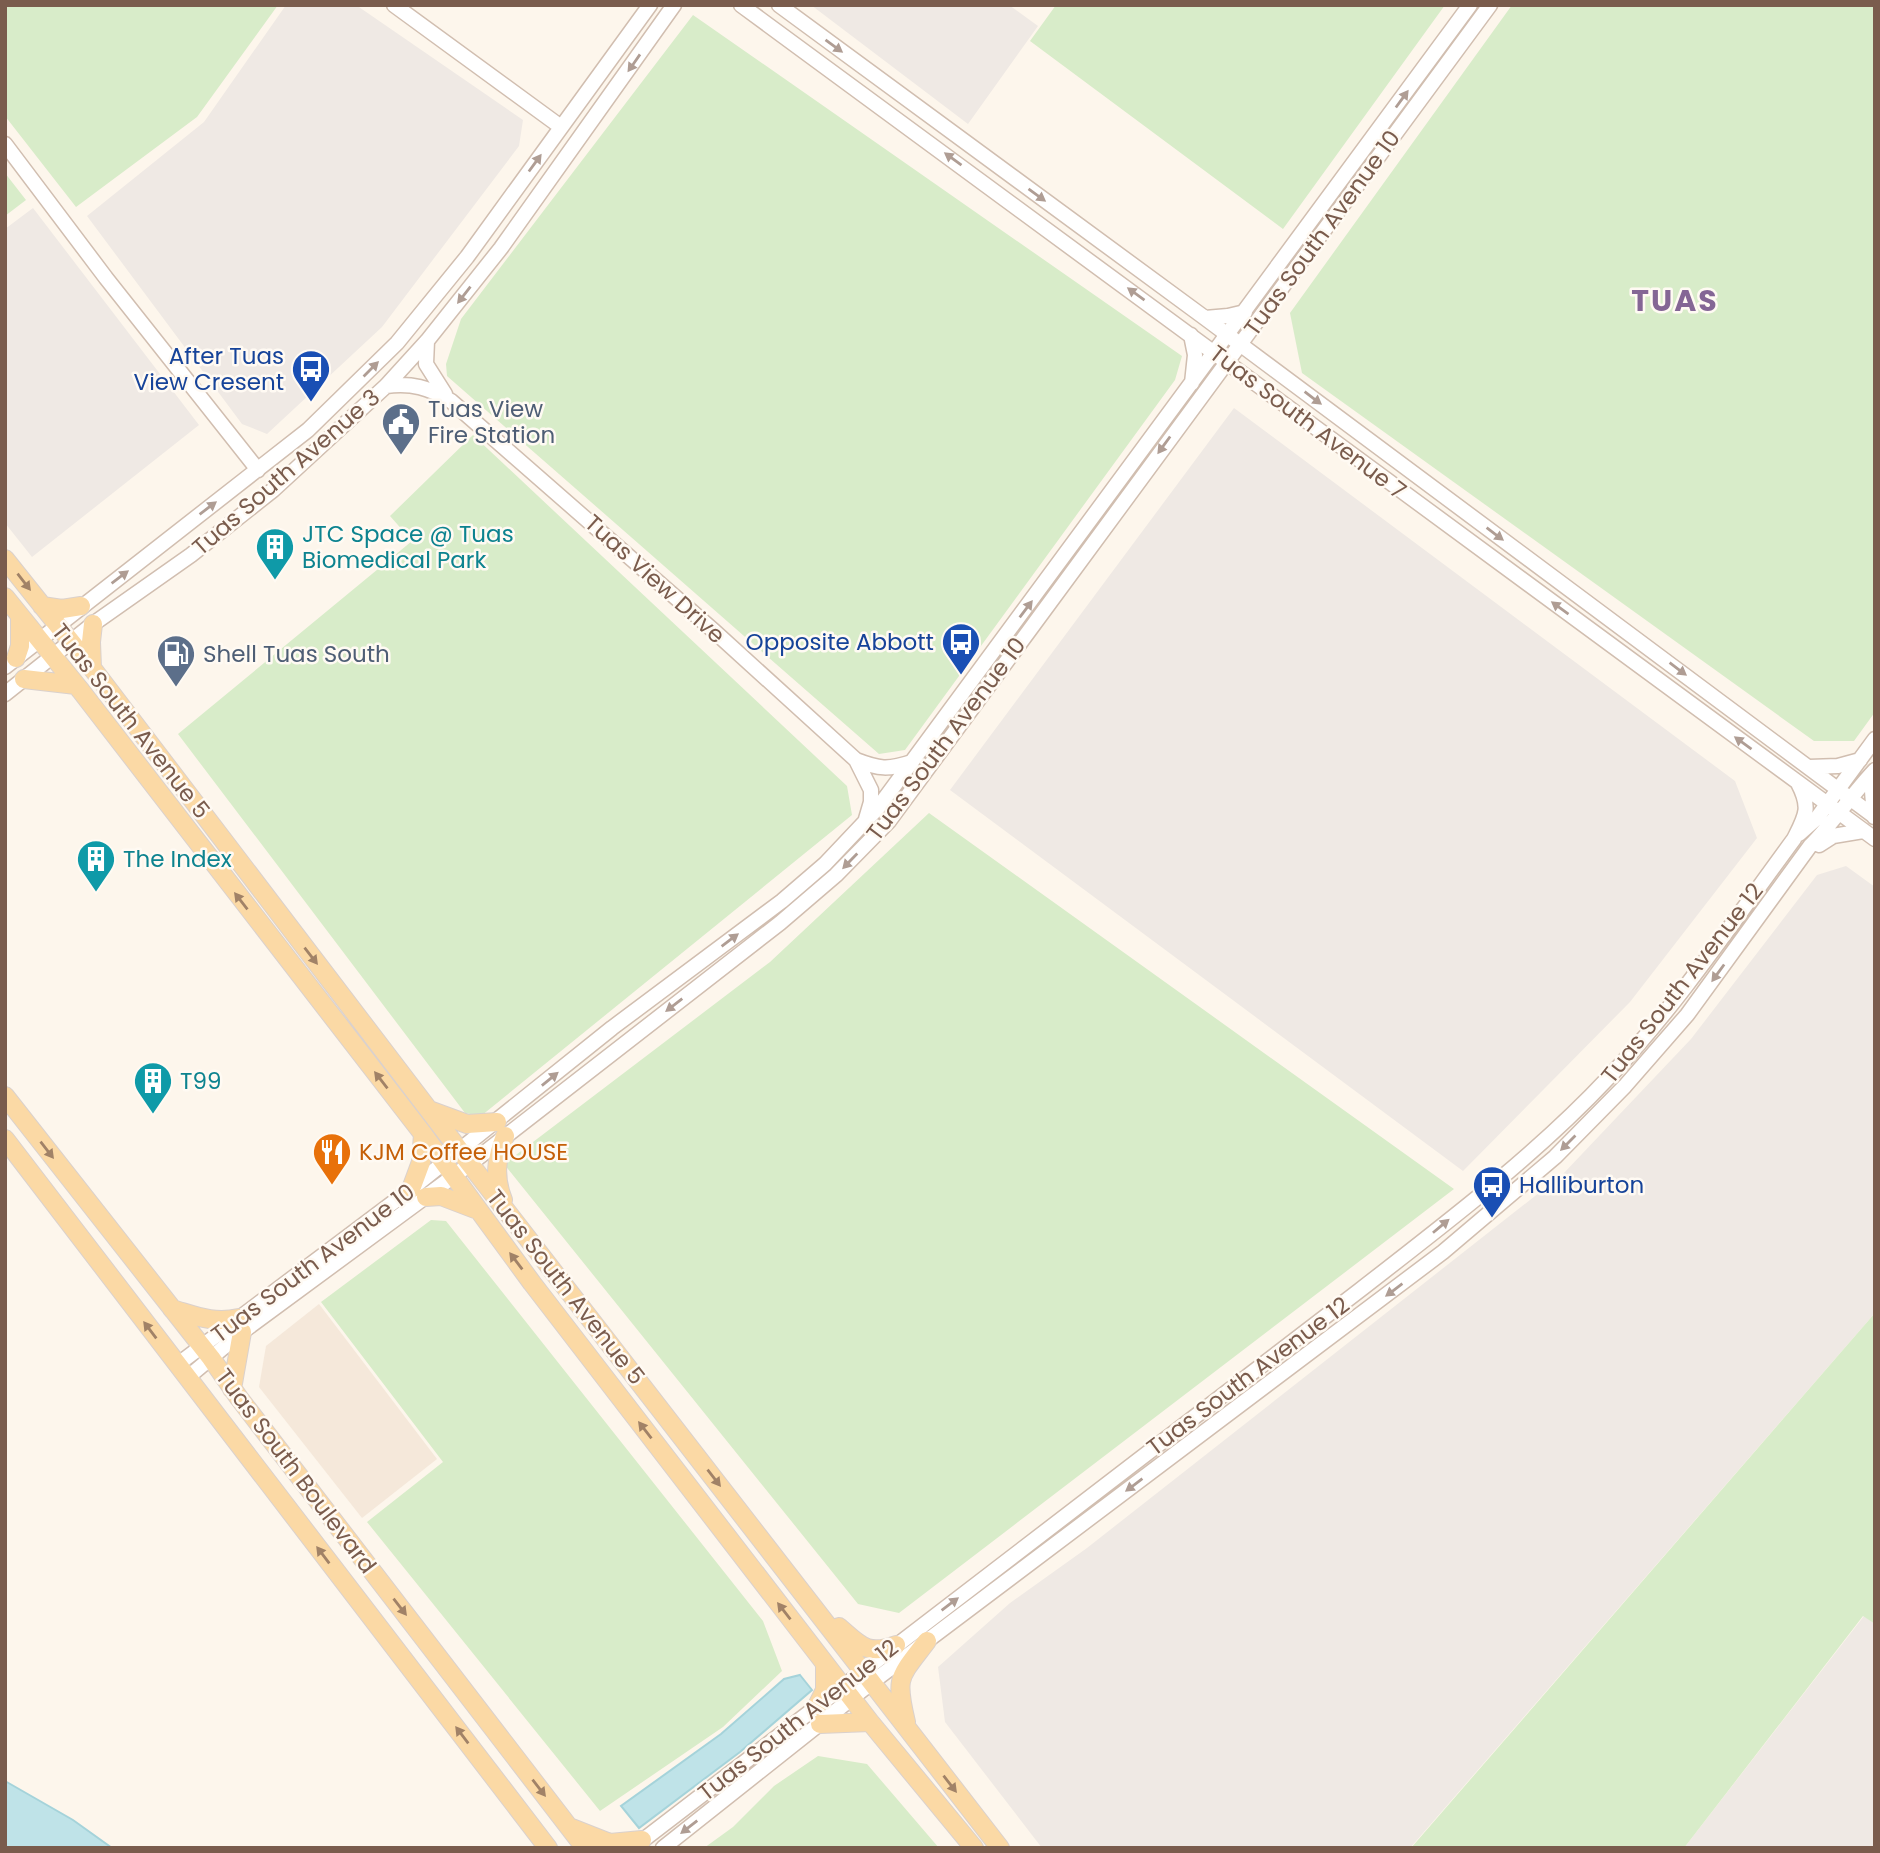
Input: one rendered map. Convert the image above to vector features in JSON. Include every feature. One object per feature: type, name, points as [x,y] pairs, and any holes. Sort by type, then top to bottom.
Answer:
[{"type":"main road","name":"Tuas South Avenue 5","points":[[5,559],[92,668],[465,1157],[1000,1848]]},
{"type":"main road","name":"Tuas South Avenue 5","points":[[5,597],[423,1134],[825,1665],[974,1848]]},
{"type":"main road","points":[[42,606],[62,609],[82,606]]},
{"type":"main road","points":[[11,662],[20,646],[20,616]]},
{"type":"main road","points":[[92,668],[90,642],[93,624]]},
{"type":"main road","points":[[24,679],[76,685]]},
{"type":"main road","name":"Tuas South Boulevard","points":[[5,1096],[206,1352],[585,1848]]},
{"type":"main road","points":[[429,1110],[467,1124],[500,1129],[496,1169],[499,1190],[507,1211]]},
{"type":"main road","points":[[423,1134],[419,1193],[441,1196],[478,1210]]},
{"type":"main road","name":"Tuas South Boulevard","points":[[5,1139],[548,1848]]},
{"type":"main road","points":[[172,1309],[210,1321],[240,1325],[233,1389]]},
{"type":"main road","points":[[812,1604],[866,1649],[882,1650],[896,1645]]},
{"type":"main road","points":[[908,1730],[898,1692],[900,1680],[927,1641]]},
{"type":"main road","points":[[825,1665],[825,1690],[818,1715],[870,1722]]},
{"type":"main road","points":[[569,1826],[610,1843],[637,1844]]},
{"type":"street","points":[[394,5],[561,127]]},
{"type":"street","name":"Tuas South Avenue 3","points":[[11,662],[323,418],[411,328],[467,257],[650,5]]},
{"type":"street","name":"Tuas South Avenue 7","points":[[741,5],[1869,835]]},
{"type":"street","name":"Tuas South Avenue 7","points":[[779,5],[1258,357],[1875,817]]},
{"type":"street","name":"Tuas South Avenue 10","points":[[500,1129],[612,1028],[782,901],[825,864],[865,822],[1234,340],[1470,5]]},
{"type":"street","name":"Tuas South Avenue 10","points":[[1250,318],[1490,5]]},
{"type":"street","name":"Tuas South Avenue 3","points":[[5,694],[93,624],[191,555],[273,490],[386,386],[427,341],[501,248],[674,6]]},
{"type":"street","points":[[5,144],[106,278],[258,470]]},
{"type":"street","points":[[1205,318],[1250,318],[1258,357]]},
{"type":"street","points":[[1191,335],[1198,387],[1237,376],[1259,385]]},
{"type":"street","name":"Tuas View Drive","points":[[427,341],[426,364],[451,401]]},
{"type":"street","name":"Tuas View Drive","points":[[386,386],[417,385],[435,391],[451,401],[714,631],[856,760],[871,790],[871,802],[865,822]]},
{"type":"street","name":"Tuas South Avenue 10","points":[[182,1371],[500,1129],[780,923],[836,875],[889,821],[1198,387]]},
{"type":"street","points":[[323,418],[331,419],[342,427]]},
{"type":"street","name":"Tuas South Avenue 12","points":[[663,1848],[866,1677],[927,1641],[1443,1252],[1555,1157],[1625,1086],[1687,1015],[1807,853],[1844,793],[1860,760],[1875,740]]},
{"type":"street","name":"Tuas View Drive","points":[[856,760],[883,769],[912,762]]},
{"type":"street","points":[[1809,766],[1838,766],[1860,760]]},
{"type":"street","points":[[1875,772],[1872,792],[1875,817]]},
{"type":"street","name":"Tuas South Avenue 12","points":[[1844,793],[1875,772]]},
{"type":"street","points":[[1798,783],[1807,807],[1796,837],[1808,840],[1807,853]]},
{"type":"street","name":"Tuas South Avenue 12","points":[[866,1677],[896,1645],[1399,1259],[1543,1142],[1610,1077],[1714,950],[1796,837],[1833,809]]},
{"type":"street","points":[[1807,853],[1826,838],[1869,835]]},
{"type":"street","name":"Tuas South Avenue 12","points":[[637,1844],[818,1715]]},
{"type":"shaded area","points":[[286,5],[356,5],[523,120],[519,146],[382,327],[267,434],[242,424],[87,216],[204,122]]},
{"type":"shaded area","points":[[811,5],[1009,5],[1038,26],[968,124]]},
{"type":"shaded area","points":[[33,208],[199,425],[32,557],[5,523],[5,229]]},
{"type":"shaded area","points":[[1234,408],[1735,781],[1757,838],[1630,1002],[1463,1171],[950,790]]},
{"type":"shaded area","name":"Halliburton","points":[[1846,866],[1875,887],[1875,1313],[1410,1848],[1042,1848],[945,1722],[938,1667],[1010,1603],[1087,1548],[1563,1174],[1691,1039],[1817,875]]},
{"type":"shaded area","points":[[319,1304],[437,1459],[362,1518],[259,1387],[266,1346]]},
{"type":"shaded area","points":[[1864,1616],[1875,1624],[1875,1848],[1684,1848]]},
{"type":"green space","points":[[5,5],[278,5],[197,117],[76,207],[5,116]]},
{"type":"green space","points":[[1056,5],[1445,5],[1283,229],[1030,41]]},
{"type":"green space","points":[[1512,5],[1875,5],[1875,712],[1854,741],[1814,741],[1302,373],[1290,313]]},
{"type":"green space","points":[[693,15],[1182,356],[1175,380],[905,750],[879,754],[447,376],[446,364],[461,319]]},
{"type":"green space","points":[[5,173],[26,200],[5,216]]},
{"type":"green space","points":[[473,435],[847,786],[852,815],[481,1116],[465,1113],[178,734],[412,541],[390,516]]},
{"type":"green space","points":[[929,813],[1454,1189],[899,1613],[858,1604],[504,1164],[770,962]]},
{"type":"green space","points":[[431,1220],[446,1221],[763,1621],[782,1671],[723,1727],[600,1811],[367,1522],[443,1462],[321,1302]]},
{"type":"green space","points":[[1875,1313],[1875,1624],[1863,1616],[1684,1848],[1411,1848]]},
{"type":"green space","points":[[818,1756],[867,1764],[939,1848],[704,1848],[733,1827],[774,1786]]},
{"type":"water","points":[[800,1675],[812,1690],[740,1752],[639,1828],[621,1806],[721,1734],[784,1679]]},
{"type":"water","points":[[5,1781],[73,1820],[112,1848],[5,1848]]},
{"type":"place","name":"After Tuas View Cresent","points":[[311,403]]},
{"type":"place","name":"Tuas View Fire Station","points":[[401,456]]},
{"type":"place","name":"JTC Space @ Tuas Biomedical Park","points":[[275,581]]},
{"type":"place","name":"Opposite Abbott","points":[[961,676]]},
{"type":"place","name":"Shell Tuas South","points":[[176,688]]},
{"type":"place","name":"The Index","points":[[96,893]]},
{"type":"place","name":"T99","points":[[153,1115]]},
{"type":"place","name":"KJM Coffee HOUSE","points":[[332,1186]]},
{"type":"place","name":"Halliburton","points":[[1492,1219]]},
{"type":"district","name":"TUAS","points":[[1675,300]]}]
